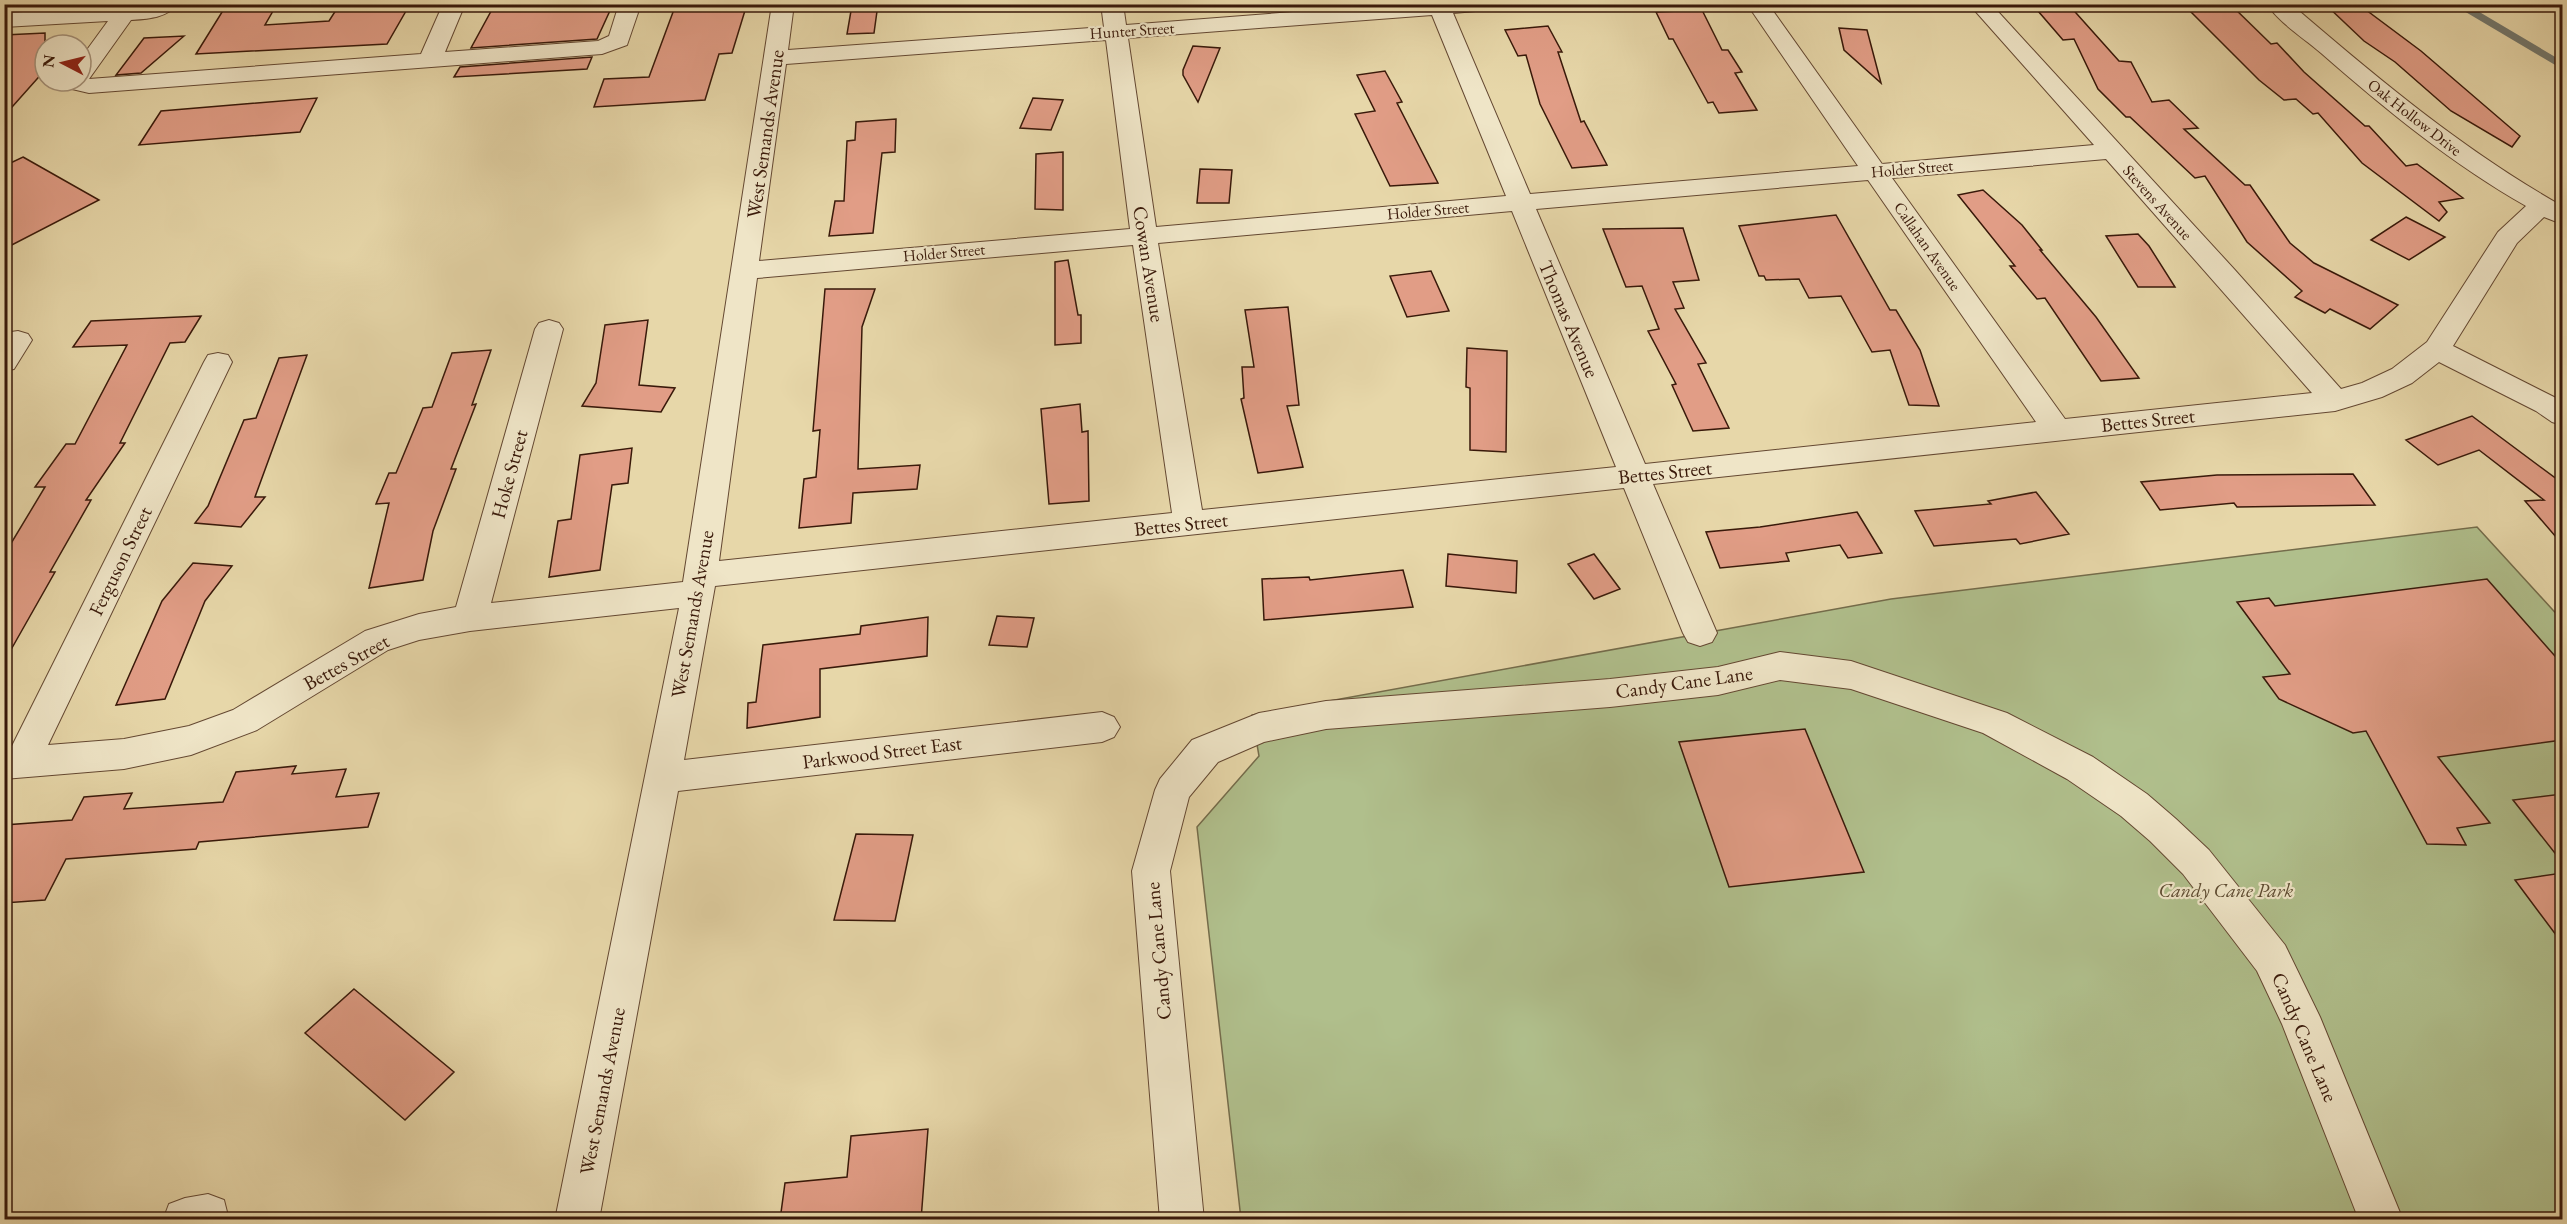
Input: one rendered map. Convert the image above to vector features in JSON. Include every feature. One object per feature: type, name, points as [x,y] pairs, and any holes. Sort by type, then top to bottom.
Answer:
[{"type":"street","points":[[4,20],[94,14],[128,9],[149,12],[166,4]]},
{"type":"street","points":[[430,60],[454,4]]},
{"type":"street","points":[[93,86],[602,47],[619,40],[630,4]]},
{"type":"street","name":"West Semands Avenue","points":[[577,1220],[700,584],[783,4]]},
{"type":"street","name":"Cowan Avenue","points":[[1112,4],[1144,234],[1189,524]]},
{"type":"street","name":"Hunter Street","points":[[775,58],[1438,6],[1490,4]]},
{"type":"street","name":"Callahan Avenue","points":[[1757,4],[2057,430]]},
{"type":"street","name":"Stevens Avenue","points":[[1979,4],[2225,275],[2335,401]]},
{"type":"street","name":"Oak Hollow Drive","points":[[2277,4],[2415,121],[2481,168],[2552,210]]},
{"type":"street","name":"Thomas Avenue","points":[[1438,6],[1700,633]]},
{"type":"street","points":[[93,57],[128,9]]},
{"type":"street","name":"Holder Street","points":[[745,271],[1144,234],[2111,151]]},
{"type":"street","name":"Bettes Street","points":[[14,762],[124,754],[191,740],[245,720],[377,640],[419,627],[470,618],[700,584],[1189,524],[2335,401],[2372,390],[2402,376],[2437,349],[2507,238],[2552,210]]},
{"type":"street","name":"Hoke Street","points":[[470,618],[549,329]]},
{"type":"street","points":[[4,342],[18,340],[4,362]]},
{"type":"street","points":[[2437,349],[2546,404],[2562,415]]},
{"type":"street","name":"Ferguson Street","points":[[14,762],[218,362]]},
{"type":"street","name":"Candy Cane Lane","points":[[1182,1220],[1151,871],[1173,790],[1205,751],[1259,728],[1326,715],[1610,693],[1718,681],[1780,666],[1851,675],[1995,723],[2080,768],[2134,805],[2163,830],[2196,862],[2271,958],[2300,1017],[2381,1220]]},
{"type":"street","name":"Parkwood Street East","points":[[662,778],[1102,726]]},
{"type":"street","points":[[185,1220],[208,1216],[207,1220]]},
{"type":"green space","name":"Candy Cane Park","points":[[2477,527],[2562,620],[2562,1219],[1241,1219],[1197,827],[1259,756],[1252,715],[1891,599]]},
{"type":"building","points":[[227,4],[277,4],[265,25],[329,21],[336,10],[345,10],[349,4],[410,4],[387,44],[196,54]]},
{"type":"building","points":[[495,4],[613,4],[597,39],[471,48]]},
{"type":"building","points":[[676,4],[747,4],[732,53],[719,54],[705,100],[594,107],[604,79],[649,77]]},
{"type":"building","points":[[878,4],[874,33],[847,34],[852,5]]},
{"type":"building","points":[[2032,4],[2068,4],[2119,61],[2131,62],[2152,102],[2169,100],[2198,128],[2184,129],[2245,185],[2250,185],[2290,243],[2314,263],[2398,305],[2370,329],[2330,309],[2325,313],[2295,297],[2302,291],[2247,242],[2205,176],[2195,178],[2130,117],[2126,117],[2098,89],[2074,39],[2063,40]]},
{"type":"building","points":[[2183,4],[2230,4],[2271,44],[2277,43],[2304,72],[2365,126],[2369,126],[2406,166],[2417,164],[2463,198],[2439,202],[2447,212],[2439,221],[2362,163],[2318,113],[2313,114],[2296,99],[2284,100],[2259,80]]},
{"type":"building","points":[[2325,4],[2358,4],[2421,51],[2520,136],[2512,147],[2451,111],[2395,62],[2364,41]]},
{"type":"building","points":[[1702,10],[1722,50],[1728,50],[1742,72],[1735,73],[1757,110],[1719,113],[1713,102],[1708,103],[1673,39],[1669,39],[1656,12]]},
{"type":"building","points":[[1548,26],[1562,52],[1558,52],[1581,122],[1584,121],[1607,165],[1572,168],[1540,104],[1526,55],[1518,56],[1505,30]]},
{"type":"building","points":[[1839,28],[1867,30],[1881,83],[1844,50]]},
{"type":"building","points":[[33,34],[33,83],[4,116],[4,35]]},
{"type":"building","points":[[184,36],[141,73],[116,75],[144,38]]},
{"type":"building","points":[[1193,46],[1220,48],[1198,102],[1183,75]]},
{"type":"building","points":[[592,57],[587,69],[454,77],[460,67]]},
{"type":"building","points":[[1385,71],[1402,102],[1397,103],[1438,183],[1390,186],[1355,114],[1375,111],[1357,75]]},
{"type":"building","points":[[317,98],[300,132],[139,145],[161,111]]},
{"type":"building","points":[[1033,98],[1063,100],[1051,130],[1020,128]]},
{"type":"building","points":[[896,119],[895,152],[882,153],[873,233],[829,236],[835,201],[844,201],[847,141],[855,140],[856,122]]},
{"type":"building","points":[[1063,152],[1063,210],[1035,209],[1036,154]]},
{"type":"building","points":[[23,157],[99,200],[4,249],[4,166]]},
{"type":"building","points":[[1200,169],[1232,170],[1229,203],[1197,203]]},
{"type":"building","points":[[1983,190],[2022,225],[2096,317],[2139,378],[2101,381],[2045,298],[2037,299],[2010,266],[2015,266],[1958,195]]},
{"type":"building","points":[[1836,215],[1890,310],[1896,310],[1920,350],[1939,406],[1909,405],[1890,350],[1872,352],[1841,296],[1809,298],[1799,279],[1766,280],[1764,276],[1759,276],[1739,226]]},
{"type":"building","points":[[2406,217],[2445,237],[2409,260],[2371,240]]},
{"type":"building","points":[[1683,228],[1699,280],[1673,282],[1684,308],[1675,309],[1706,363],[1698,364],[1729,428],[1693,431],[1672,385],[1676,384],[1648,331],[1659,329],[1642,286],[1626,287],[1603,229]]},
{"type":"building","points":[[2138,234],[2149,246],[2175,287],[2138,287],[2106,236]]},
{"type":"building","points":[[1068,260],[1078,315],[1081,315],[1081,343],[1055,345],[1055,262]]},
{"type":"building","points":[[1431,271],[1449,311],[1407,317],[1390,276]]},
{"type":"building","points":[[825,289],[875,289],[862,327],[858,469],[920,465],[917,489],[853,493],[851,523],[799,528],[804,479],[816,477],[820,430],[813,431]]},
{"type":"building","points":[[1288,307],[1299,405],[1287,406],[1303,467],[1258,473],[1241,399],[1244,398],[1242,367],[1254,367],[1245,310]]},
{"type":"building","points":[[201,316],[185,342],[170,343],[120,443],[125,443],[86,500],[91,500],[50,572],[55,572],[4,662],[4,555],[45,487],[35,487],[66,444],[75,444],[127,345],[73,347],[91,321]]},
{"type":"building","points":[[648,320],[639,385],[675,388],[661,412],[582,406],[596,383],[605,325]]},
{"type":"building","points":[[1467,348],[1507,351],[1506,452],[1470,450],[1470,388],[1466,387]]},
{"type":"building","points":[[491,350],[472,405],[476,404],[451,469],[456,469],[433,531],[423,580],[369,588],[389,503],[376,504],[389,473],[396,473],[423,408],[432,407],[452,353]]},
{"type":"building","points":[[307,355],[255,497],[265,497],[241,527],[195,523],[208,506],[244,420],[256,418],[279,358]]},
{"type":"building","points":[[1080,404],[1082,432],[1088,431],[1089,501],[1049,504],[1041,409]]},
{"type":"building","points":[[2472,416],[2562,483],[2562,544],[2525,501],[2544,500],[2479,450],[2438,465],[2406,440]]},
{"type":"building","points":[[632,448],[628,483],[612,485],[600,570],[549,577],[558,521],[571,519],[580,455]]},
{"type":"building","points":[[2353,474],[2375,505],[2237,507],[2234,503],[2160,510],[2141,482],[2217,475]]},
{"type":"building","points":[[2036,492],[2069,534],[2020,544],[2016,539],[1934,546],[1915,511],[1991,504],[1988,501]]},
{"type":"building","points":[[1857,512],[1882,553],[1848,558],[1840,545],[1786,553],[1789,561],[1720,568],[1706,532],[1760,527]]},
{"type":"building","points":[[1448,554],[1517,561],[1516,593],[1446,586]]},
{"type":"building","points":[[1594,554],[1620,589],[1594,599],[1568,564]]},
{"type":"building","points":[[193,563],[232,566],[205,601],[165,699],[116,705],[162,601]]},
{"type":"building","points":[[1403,570],[1413,607],[1264,620],[1262,579],[1309,577],[1310,580]]},
{"type":"building","points":[[2487,579],[2562,664],[2562,740],[2438,757],[2490,823],[2457,828],[2466,845],[2427,844],[2366,731],[2353,733],[2279,699],[2263,677],[2290,674],[2237,602],[2269,598],[2275,606]]},
{"type":"building","points":[[997,616],[1034,618],[1027,647],[989,645]]},
{"type":"building","points":[[928,617],[927,656],[820,669],[820,717],[747,728],[748,703],[756,702],[763,645],[860,634],[861,626]]},
{"type":"building","points":[[1805,729],[1864,872],[1729,887],[1679,742]]},
{"type":"building","points":[[296,766],[292,774],[346,769],[336,797],[379,793],[368,827],[199,842],[196,849],[66,859],[45,900],[4,903],[4,825],[72,820],[84,797],[132,793],[124,809],[223,802],[236,772]]},
{"type":"building","points":[[2562,794],[2562,862],[2513,800]]},
{"type":"building","points":[[856,834],[913,835],[895,921],[834,920]]},
{"type":"building","points":[[2562,873],[2562,943],[2515,880]]},
{"type":"building","points":[[354,989],[454,1072],[405,1120],[305,1033]]},
{"type":"building","points":[[928,1129],[921,1220],[780,1220],[785,1183],[847,1177],[851,1136]]},
{"type":"waterway","points":[[2459,4],[2562,65]]}]
